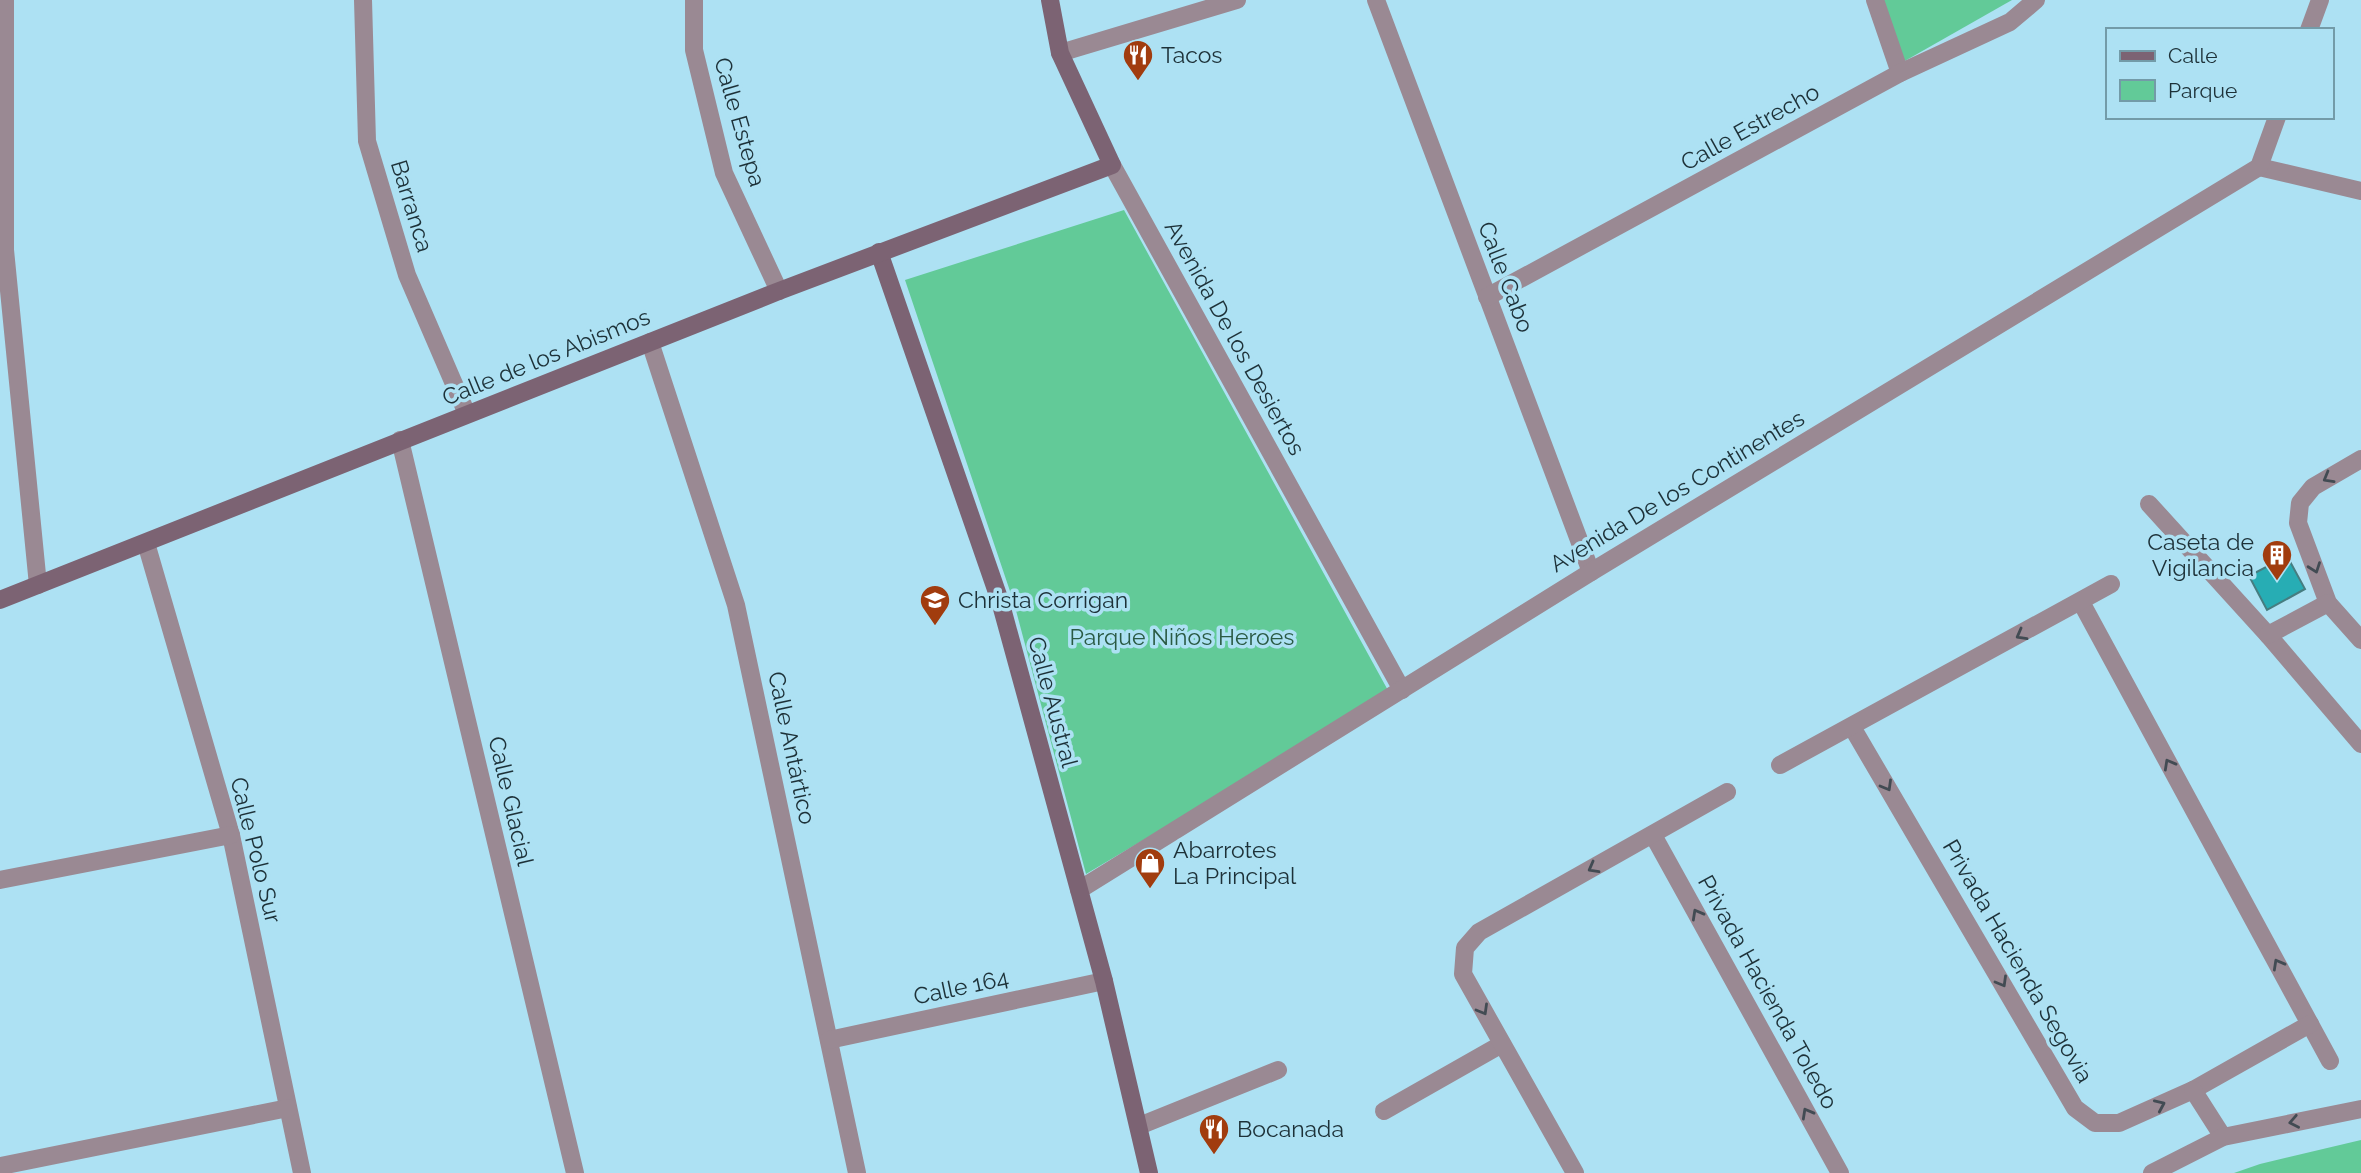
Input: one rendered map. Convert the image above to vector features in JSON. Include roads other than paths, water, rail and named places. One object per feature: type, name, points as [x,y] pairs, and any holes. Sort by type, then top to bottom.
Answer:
[{"type":"street","points":[[5,0],[2,250],[38,585]]},
{"type":"street","name":"Barranca","points":[[363,0],[367,141],[407,275],[467,414]]},
{"type":"street","name":"Calle Estepa","points":[[694,0],[694,50],[724,173],[779,291]]},
{"type":"street","name":"Avenida De los Desiertos","points":[[1050,0],[1060,53],[1112,165],[1402,690]]},
{"type":"street","points":[[1060,53],[1237,0]]},
{"type":"street","name":"Calle Cabo","points":[[1376,0],[1591,572]]},
{"type":"street","points":[[1875,0],[1900,73]]},
{"type":"street","name":"Calle Estrecho","points":[[1487,298],[1900,73],[2010,22],[2036,0]]},
{"type":"street","points":[[2310,28],[2320,0]]},
{"type":"street","points":[[2276,119],[2259,167],[2361,191]]},
{"type":"street","name":"Calle de los Abismos","points":[[0,600],[878,252],[1112,165]]},
{"type":"street","name":"Avenida De los Continentes","points":[[1079,890],[1591,572],[2259,167]]},
{"type":"street","name":"Calle Austral","points":[[878,252],[1000,601],[1104,981],[1149,1173]]},
{"type":"street","name":"Calle Antártico","points":[[650,342],[736,605],[857,1173]]},
{"type":"street","name":"Calle Glacial","points":[[400,440],[575,1173]]},
{"type":"street","points":[[2361,459],[2313,487],[2300,503],[2298,523],[2328,603],[2361,640]]},
{"type":"street","points":[[2150,504],[2268,635],[2361,744]]},
{"type":"street","name":"Calle Polo Sur","points":[[146,543],[231,835],[302,1173]]},
{"type":"street","points":[[1780,765],[2111,584]]},
{"type":"street","points":[[2081,602],[2330,1061]]},
{"type":"street","points":[[2268,635],[2328,603]]},
{"type":"street","name":"Privada Hacienda Segovia","points":[[1852,727],[2075,1108],[2095,1124],[2119,1123],[2193,1090],[2310,1024]]},
{"type":"street","points":[[1575,1173],[1463,974],[1465,948],[1479,932],[1727,792]]},
{"type":"street","points":[[0,880],[231,835]]},
{"type":"street","name":"Privada Hacienda Toledo","points":[[1653,835],[1840,1173]]},
{"type":"street","name":"Calle 164","points":[[829,1040],[1104,981]]},
{"type":"street","points":[[1384,1111],[1502,1044]]},
{"type":"street","points":[[1139,1126],[1279,1070]]},
{"type":"street","points":[[2193,1090],[2223,1137]]},
{"type":"street","points":[[1,1166],[288,1108]]},
{"type":"street","points":[[2152,1173],[2223,1137],[2361,1109]]},
{"type":"place","name":"Tacos","points":[[1138,82]]},
{"type":"place","name":"Caseta de Vigilancia","points":[[2277,582]]},
{"type":"place","name":"Christa Corrigan","points":[[935,627]]},
{"type":"place","name":"Abarrotes La Principal","points":[[1150,890]]},
{"type":"place","name":"Bocanada","points":[[1214,1156]]},
{"type":"park label","name":"Parque Niños Heroes","points":[[1182,637]]}]
